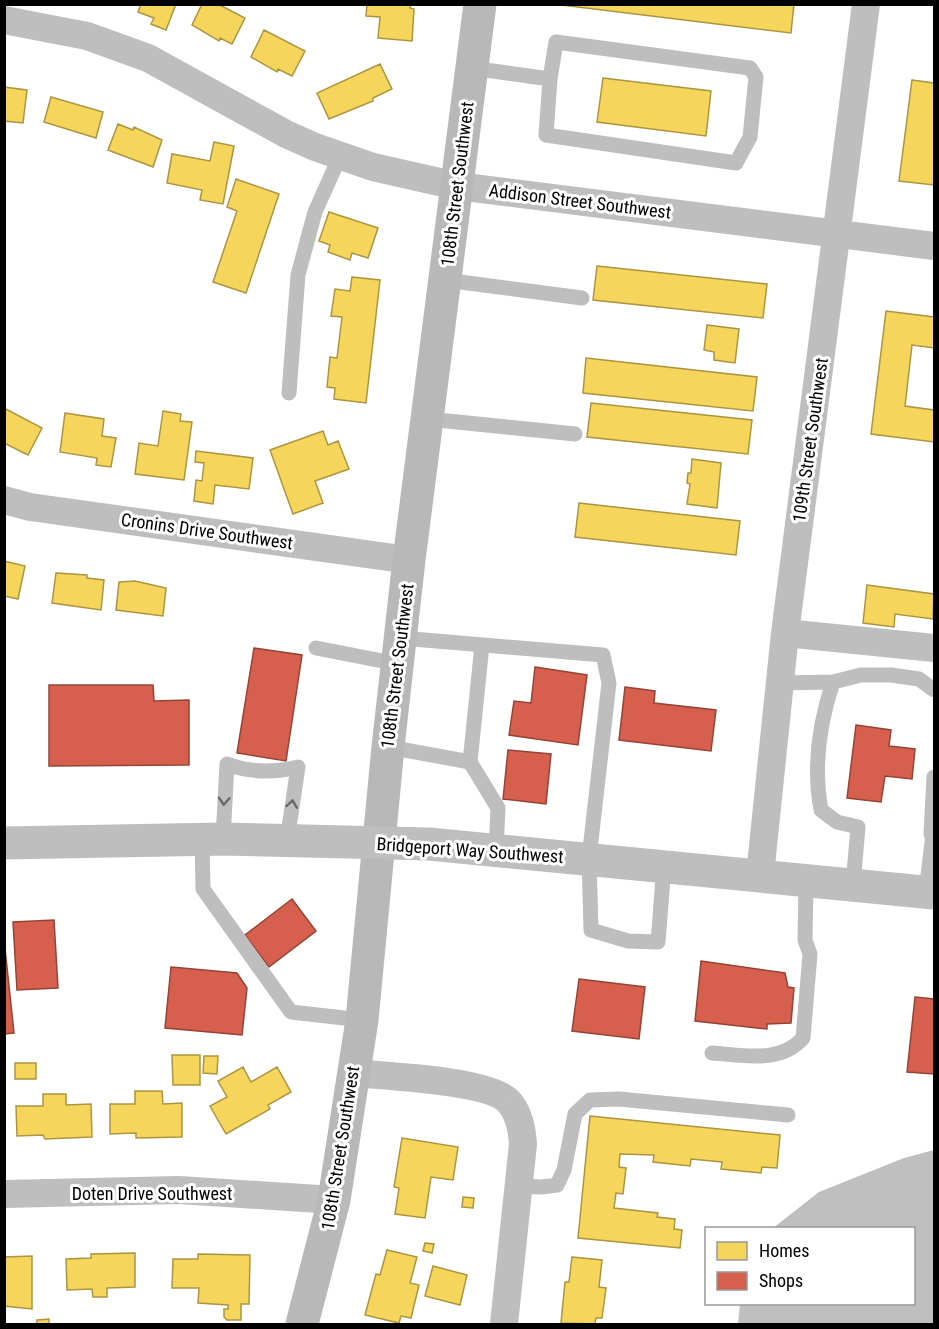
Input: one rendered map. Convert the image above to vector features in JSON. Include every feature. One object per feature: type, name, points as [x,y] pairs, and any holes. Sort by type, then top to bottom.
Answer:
[{"type":"main road","name":"Bridgeport Way Southwest","points":[[4,843],[212,839],[429,844],[930,892]]},
{"type":"street","name":"108th Street Southwest","points":[[302,1324],[334,1200],[352,1072],[362,1020],[388,747],[409,560],[480,4]]},
{"type":"street","name":"109th Street Southwest","points":[[760,876],[785,633],[866,4]]},
{"type":"street","name":"Addison Street Southwest","points":[[4,20],[87,36],[148,57],[286,134],[373,167],[457,186],[934,246]]},
{"type":"street","name":"Cronins Drive Southwest","points":[[4,500],[30,507],[409,560]]},
{"type":"street","points":[[785,633],[934,648]]},
{"type":"street","points":[[352,1072],[461,1085],[502,1096],[513,1108],[522,1132],[519,1185],[504,1324]]},
{"type":"street","name":"Doten Drive Southwest","points":[[4,1194],[179,1190],[334,1200]]},
{"type":"lane","points":[[556,42],[750,68],[756,77],[750,137],[736,163],[546,135],[550,79],[556,42]]},
{"type":"lane","points":[[471,68],[550,79]]},
{"type":"lane","points":[[290,393],[298,275],[315,212],[340,156]]},
{"type":"lane","points":[[445,280],[582,298]]},
{"type":"lane","points":[[428,419],[576,434]]},
{"type":"lane","points":[[482,645],[470,762],[498,808],[496,850]]},
{"type":"lane","points":[[316,648],[400,651],[482,645],[603,655],[609,683],[589,858],[591,930],[628,941],[658,942],[664,866]]},
{"type":"lane","points":[[780,683],[833,682],[861,675],[891,675],[920,679],[934,690]]},
{"type":"lane","points":[[833,682],[824,710],[816,782],[821,810],[837,822],[858,827],[853,885]]},
{"type":"lane","points":[[388,747],[470,762]]},
{"type":"lane","points":[[287,841],[298,767],[264,772],[227,764],[202,889],[291,1012],[362,1020]]},
{"type":"lane","points":[[930,892],[934,777]]},
{"type":"lane","points":[[712,1053],[768,1057],[794,1048],[803,1038],[810,954],[805,940],[806,881]]},
{"type":"lane","points":[[519,1185],[541,1187],[557,1185],[564,1170],[575,1114],[590,1100],[619,1099],[788,1115]]},
{"type":"shaded area","points":[[934,1150],[934,1324],[738,1324],[740,1305],[915,1305],[915,1227],[774,1227],[819,1192],[904,1158]]},
{"type":"building: Homes","points":[[141,4],[176,4],[166,30],[151,24],[154,18],[138,12]]},
{"type":"building: Homes","points":[[202,4],[218,4],[245,18],[232,44],[220,38],[219,41],[192,25]]},
{"type":"building: Homes","points":[[367,4],[410,4],[410,8],[414,9],[412,41],[378,38],[380,17],[366,16]]},
{"type":"building: Homes","points":[[553,4],[794,4],[791,33]]},
{"type":"building: Homes","points":[[264,30],[305,51],[292,76],[278,69],[277,72],[251,57]]},
{"type":"building: Homes","points":[[380,64],[392,89],[373,98],[373,101],[329,119],[317,93]]},
{"type":"building: Homes","points":[[603,78],[711,91],[706,136],[597,122]]},
{"type":"building: Homes","points":[[912,80],[934,83],[934,185],[899,181]]},
{"type":"building: Homes","points":[[4,87],[27,90],[23,123],[4,121]]},
{"type":"building: Homes","points":[[51,97],[103,112],[96,138],[44,122]]},
{"type":"building: Homes","points":[[118,124],[133,130],[134,127],[162,140],[153,167],[108,150]]},
{"type":"building: Homes","points":[[214,142],[234,146],[223,204],[200,200],[202,190],[167,183],[172,154],[210,161]]},
{"type":"building: Homes","points":[[236,179],[279,194],[246,293],[213,282],[237,211],[227,207]]},
{"type":"building: Homes","points":[[329,212],[378,228],[368,258],[352,253],[350,260],[328,252],[330,245],[319,241]]},
{"type":"building: Homes","points":[[597,266],[767,284],[763,318],[593,300]]},
{"type":"building: Homes","points":[[352,277],[380,280],[366,403],[334,399],[335,388],[327,387],[330,357],[337,358],[342,317],[331,316],[335,289],[350,291]]},
{"type":"building: Homes","points":[[886,311],[934,317],[934,348],[912,345],[905,406],[934,410],[934,442],[871,434]]},
{"type":"building: Homes","points":[[707,325],[739,329],[735,363],[714,360],[714,352],[704,350]]},
{"type":"building: Homes","points":[[586,358],[757,377],[753,411],[583,393]]},
{"type":"building: Homes","points":[[591,403],[752,420],[748,454],[587,437]]},
{"type":"building: Homes","points":[[4,408],[42,428],[28,455],[4,443]]},
{"type":"building: Homes","points":[[163,411],[181,414],[180,421],[192,422],[184,480],[135,474],[139,443],[158,446]]},
{"type":"building: Homes","points":[[65,413],[104,419],[102,436],[116,438],[111,467],[96,465],[97,458],[60,452]]},
{"type":"building: Homes","points":[[323,431],[328,445],[338,441],[349,469],[315,481],[323,503],[293,514],[270,450]]},
{"type":"building: Homes","points":[[196,451],[253,458],[249,489],[215,485],[213,504],[194,501],[196,480],[202,481],[204,463],[195,462]]},
{"type":"building: Homes","points":[[692,459],[721,463],[717,508],[687,504],[690,484],[687,483],[688,473],[691,473]]},
{"type":"building: Homes","points":[[579,503],[740,521],[736,555],[575,537]]},
{"type":"building: Homes","points":[[4,561],[25,566],[18,599],[4,596]]},
{"type":"building: Homes","points":[[56,573],[87,575],[87,578],[104,580],[101,610],[52,603]]},
{"type":"building: Homes","points":[[135,581],[166,588],[163,616],[116,610],[119,582]]},
{"type":"building: Homes","points":[[867,585],[934,594],[933,619],[895,614],[894,627],[863,623]]},
{"type":"building: Homes","points":[[172,1055],[200,1055],[200,1085],[173,1085]]},
{"type":"building: Homes","points":[[204,1056],[218,1056],[217,1074],[203,1073]]},
{"type":"building: Homes","points":[[15,1063],[36,1063],[36,1079],[15,1079]]},
{"type":"building: Homes","points":[[243,1067],[251,1082],[277,1067],[291,1092],[268,1105],[270,1109],[226,1134],[210,1106],[227,1097],[218,1081]]},
{"type":"building: Homes","points":[[135,1091],[162,1091],[163,1104],[182,1103],[182,1137],[136,1138],[136,1133],[110,1134],[110,1104],[135,1104]]},
{"type":"building: Homes","points":[[43,1094],[66,1094],[66,1105],[91,1104],[92,1137],[45,1139],[43,1135],[17,1136],[16,1106],[43,1106]]},
{"type":"building: Homes","points":[[590,1116],[780,1135],[777,1168],[762,1167],[761,1173],[721,1169],[722,1162],[691,1159],[690,1166],[653,1162],[654,1155],[620,1154],[619,1167],[626,1168],[623,1194],[616,1193],[614,1208],[658,1213],[657,1217],[675,1219],[674,1229],[682,1230],[680,1248],[578,1238]]},
{"type":"building: Homes","points":[[402,1138],[458,1147],[453,1180],[431,1177],[425,1218],[395,1214],[399,1188],[394,1187]]},
{"type":"building: Homes","points":[[463,1197],[474,1198],[473,1208],[462,1207]]},
{"type":"building: Homes","points":[[425,1243],[434,1244],[432,1253],[423,1251]]},
{"type":"building: Homes","points":[[387,1250],[417,1257],[410,1283],[419,1285],[411,1318],[401,1316],[399,1323],[365,1315],[376,1274],[380,1275]]},
{"type":"building: Homes","points":[[135,1253],[135,1287],[107,1288],[107,1297],[93,1297],[92,1289],[67,1290],[66,1259],[91,1258],[91,1254]]},
{"type":"building: Homes","points":[[198,1254],[250,1255],[249,1304],[241,1304],[241,1320],[227,1320],[224,1317],[224,1309],[228,1309],[228,1305],[198,1303],[199,1288],[172,1288],[173,1259],[198,1259]]},
{"type":"building: Homes","points":[[32,1256],[32,1309],[4,1306],[4,1257]]},
{"type":"building: Homes","points":[[572,1257],[602,1260],[599,1287],[606,1288],[602,1318],[596,1318],[595,1324],[561,1323],[565,1282],[569,1282]]},
{"type":"building: Homes","points":[[433,1266],[467,1275],[460,1305],[425,1296]]},
{"type":"building: Homes","points":[[49,1319],[49,1324],[37,1324],[37,1320]]},
{"type":"building: Shops","points":[[254,648],[302,655],[286,761],[237,753]]},
{"type":"building: Shops","points":[[535,667],[587,675],[578,745],[509,735],[514,701],[531,703]]},
{"type":"building: Shops","points":[[49,685],[153,685],[154,701],[189,700],[189,765],[49,766]]},
{"type":"building: Shops","points":[[625,687],[655,691],[654,703],[716,710],[711,751],[619,740]]},
{"type":"building: Shops","points":[[856,725],[891,730],[889,746],[915,749],[912,779],[885,776],[881,802],[847,798]]},
{"type":"building: Shops","points":[[508,750],[551,754],[546,804],[503,799]]},
{"type":"building: Shops","points":[[292,899],[316,931],[269,967],[245,935]]},
{"type":"building: Shops","points":[[54,920],[58,988],[17,990],[13,922]]},
{"type":"building: Shops","points":[[4,939],[14,1033],[4,1034]]},
{"type":"building: Shops","points":[[701,961],[785,973],[788,987],[794,988],[791,1023],[767,1024],[767,1029],[695,1021]]},
{"type":"building: Shops","points":[[171,967],[237,973],[247,988],[242,1035],[165,1028]]},
{"type":"building: Shops","points":[[579,979],[645,987],[639,1039],[572,1031]]},
{"type":"building: Shops","points":[[915,997],[934,999],[934,1074],[907,1072]]}]
